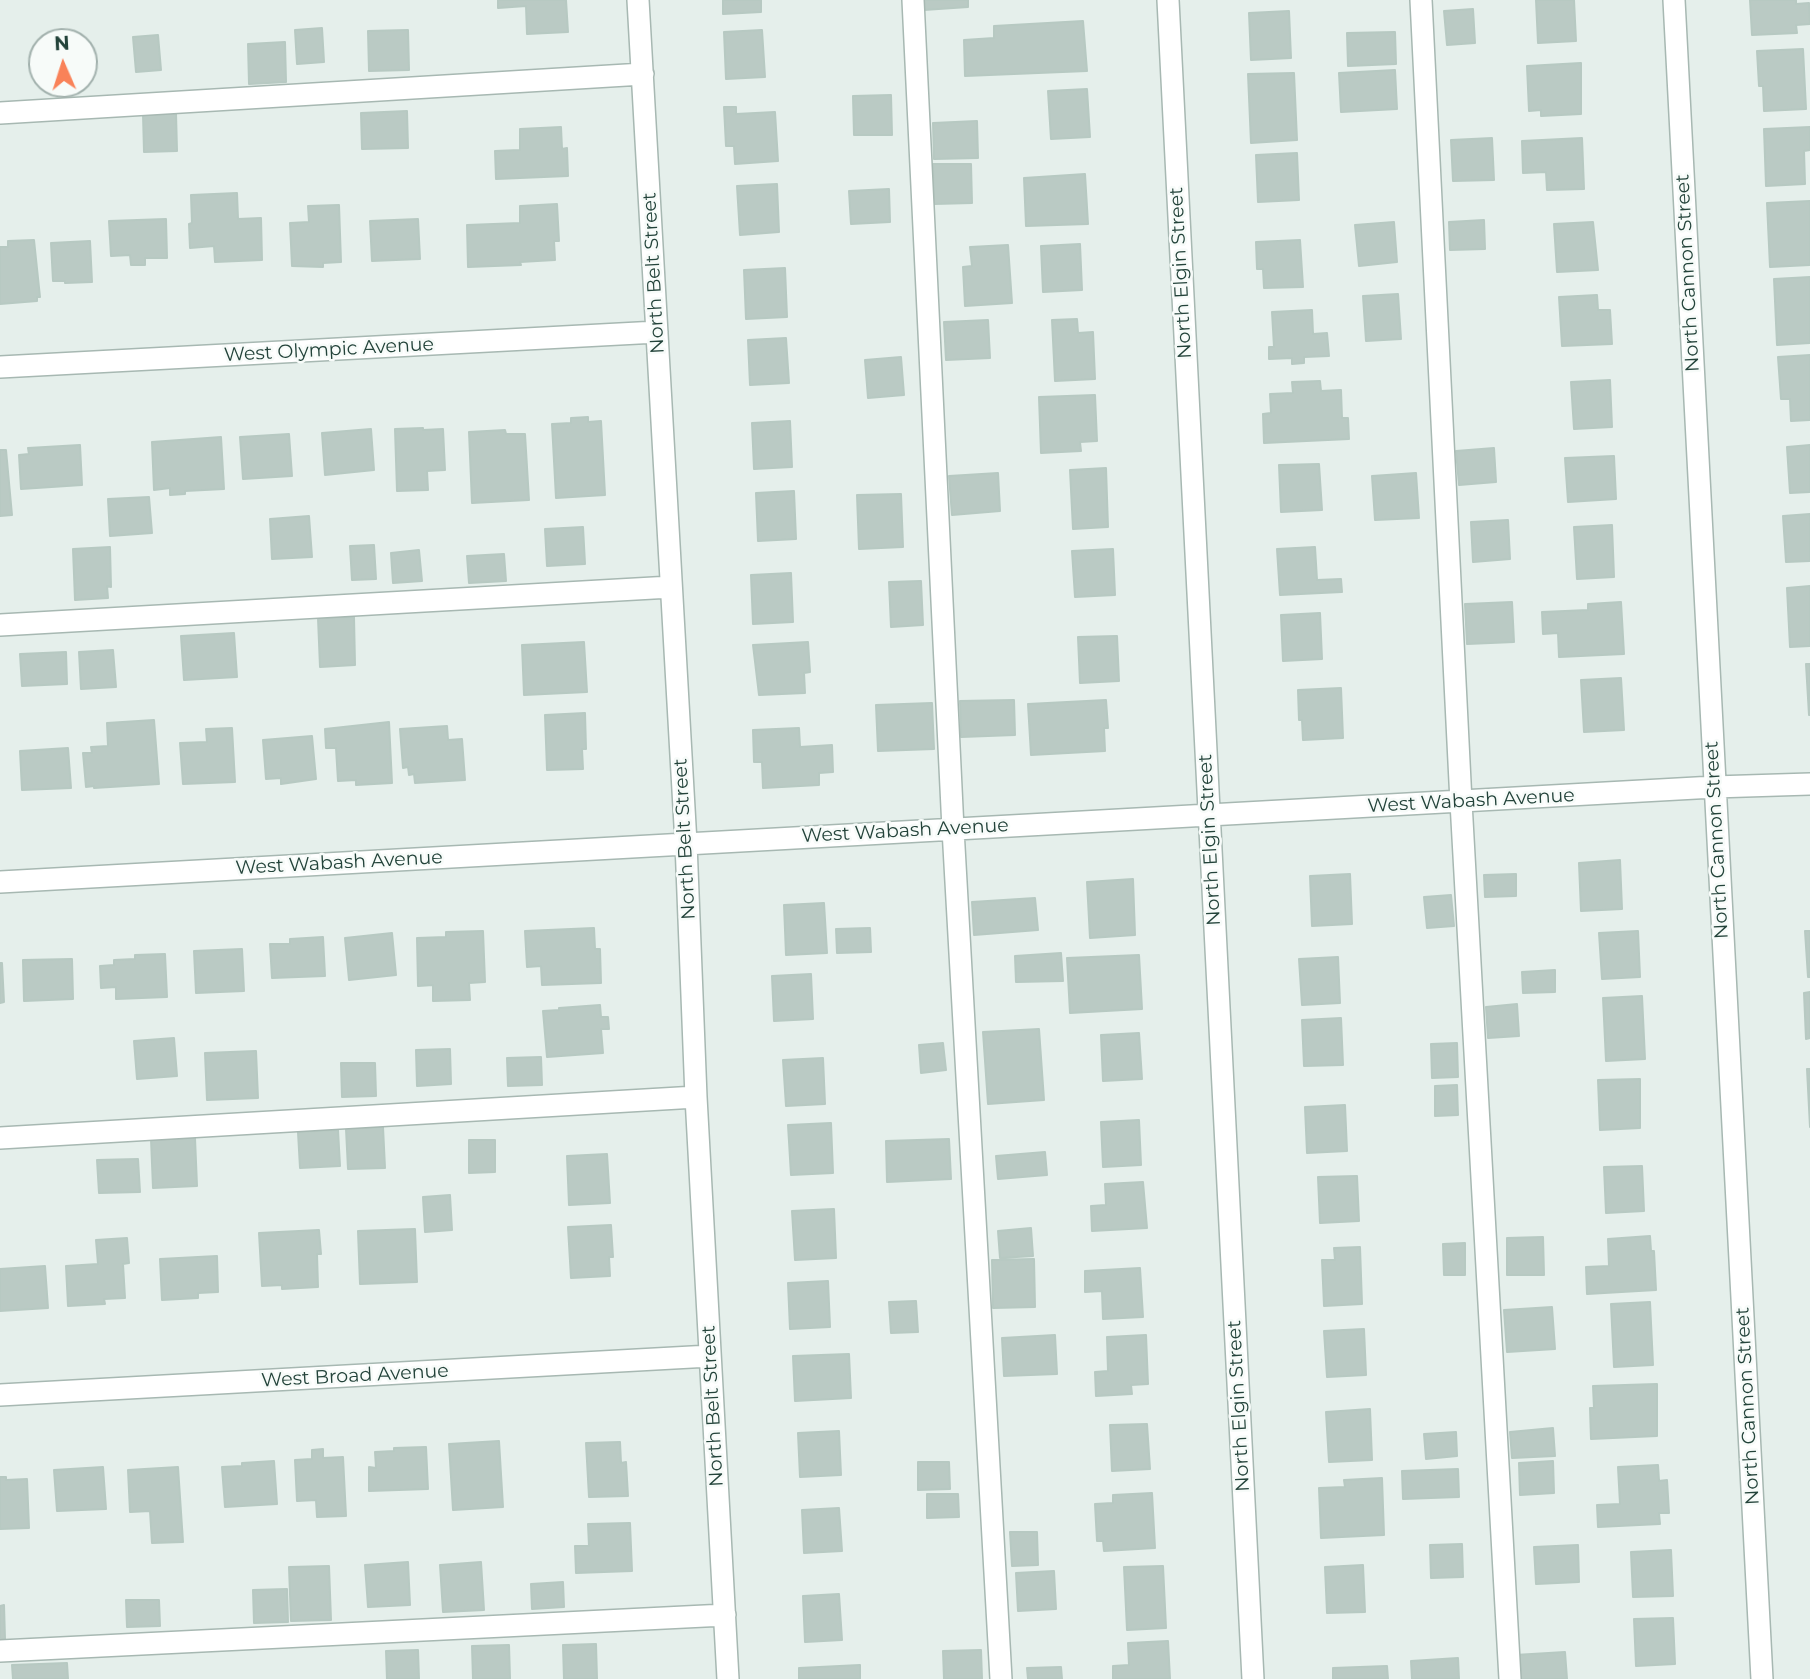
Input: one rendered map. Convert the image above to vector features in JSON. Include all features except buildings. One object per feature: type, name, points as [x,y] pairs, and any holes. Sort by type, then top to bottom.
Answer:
[{"type":"street","name":"North Belt Street","points":[[638,0],[686,843],[696,1097],[728,1679]]},
{"type":"street","points":[[913,0],[953,829],[1001,1679]]},
{"type":"street","name":"North Elgin Street","points":[[1168,0],[1253,1679]]},
{"type":"street","points":[[1421,0],[1461,802],[1510,1679]]},
{"type":"street","name":"North Cannon Street","points":[[1674,0],[1762,1679]]},
{"type":"street","points":[[0,113],[643,74]]},
{"type":"street","name":"West Olympic Avenue","points":[[0,368],[657,332]]},
{"type":"street","points":[[0,625],[671,587]]},
{"type":"street","name":"West Wabash Avenue","points":[[0,882],[1714,787],[1810,784]]},
{"type":"street","points":[[0,1138],[696,1097]]},
{"type":"street","name":"West Broad Avenue","points":[[0,1395],[710,1356]]},
{"type":"street","points":[[0,1651],[725,1615]]}]
